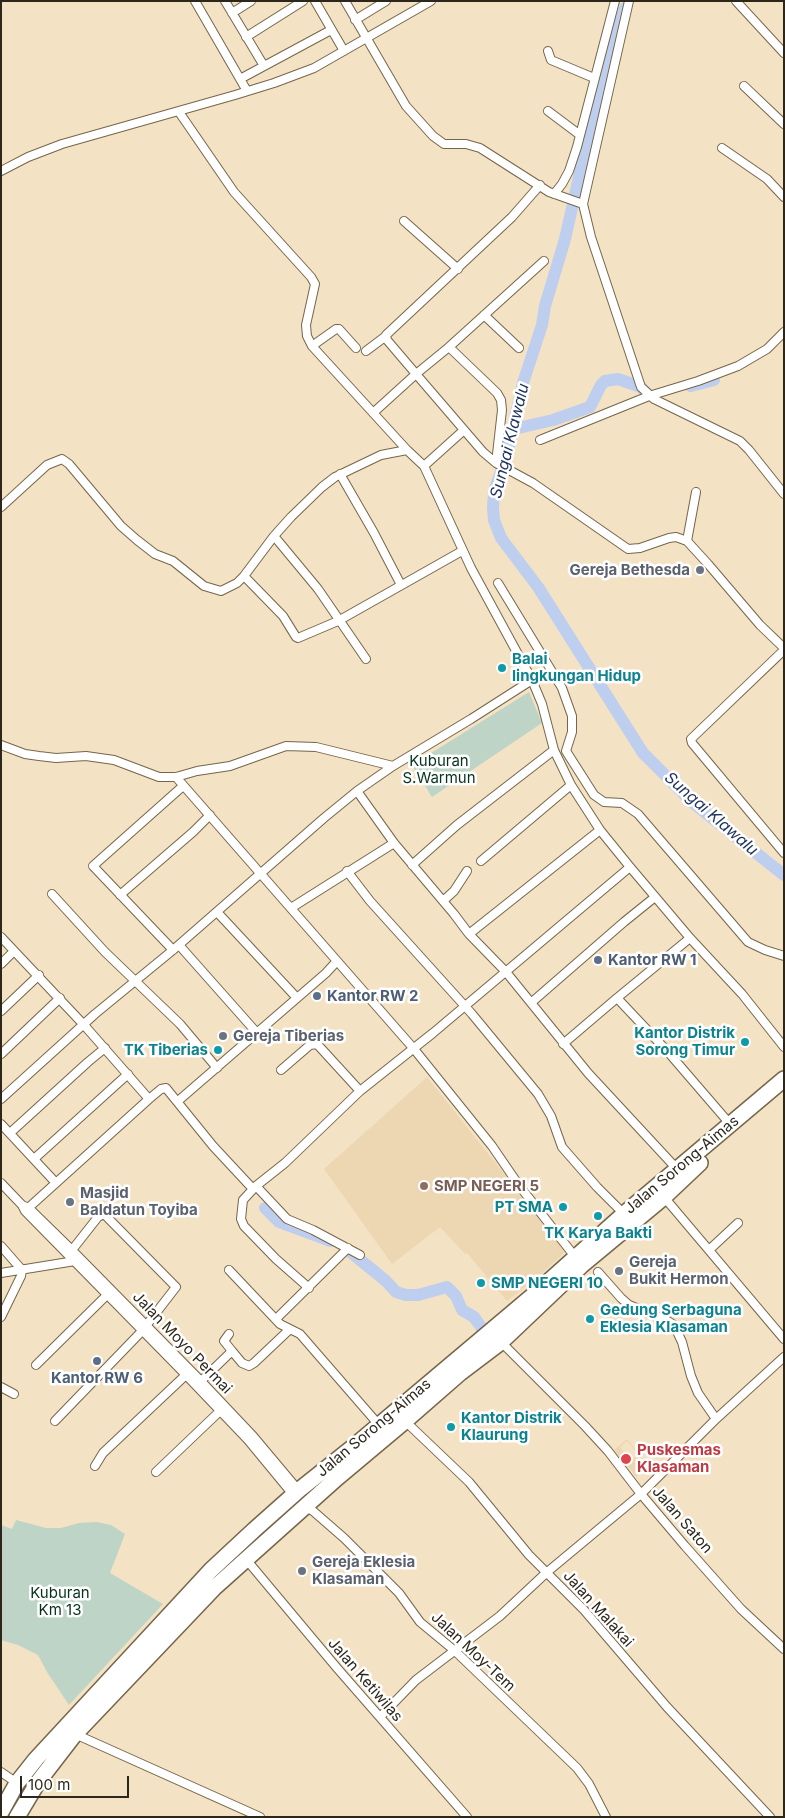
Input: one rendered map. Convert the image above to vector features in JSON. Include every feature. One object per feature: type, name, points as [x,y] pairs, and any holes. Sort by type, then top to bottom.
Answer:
[{"type":"highway","name":"Jalan Sorong-Aimas","points":[[1,1812],[17,1783],[36,1758],[181,1612],[309,1507],[337,1478],[460,1373],[500,1342],[624,1214],[784,1079]]},
{"type":"highway","name":"Jalan Sorong-Aimas","points":[[17,1817],[38,1782],[75,1734],[181,1612],[211,1570],[296,1493],[530,1298],[664,1197],[705,1158],[784,1090]]},
{"type":"highway","points":[[254,1530],[264,1542]]},
{"type":"street","points":[[195,1],[247,92]]},
{"type":"street","points":[[225,1],[264,66]]},
{"type":"street","points":[[232,13],[250,1]]},
{"type":"street","points":[[246,37],[303,1]]},
{"type":"street","points":[[315,1],[344,51]]},
{"type":"street","points":[[345,1],[406,106],[433,136],[444,144],[466,144],[480,148],[554,194],[575,201]]},
{"type":"street","points":[[355,20],[386,1]]},
{"type":"street","points":[[1,170],[62,144],[247,92],[314,68],[432,1]]},
{"type":"street","points":[[554,194],[569,171],[614,1]]},
{"type":"street","points":[[629,1],[575,201],[591,237],[641,387],[649,396],[740,441],[784,494]]},
{"type":"street","points":[[736,1],[784,53]]},
{"type":"street","points":[[240,79],[331,30]]},
{"type":"street","points":[[548,51],[552,60],[594,78]]},
{"type":"street","points":[[744,86],[784,124]]},
{"type":"street","points":[[548,111],[580,135]]},
{"type":"street","points":[[179,112],[234,192],[311,277],[315,284],[306,325],[307,336],[312,346],[407,450],[424,466],[462,551],[532,680],[542,704],[554,750],[571,785],[600,830],[690,938],[742,994],[784,1047]]},
{"type":"street","points":[[722,148],[767,179],[784,197]]},
{"type":"street","points":[[366,351],[386,336],[390,330],[512,218],[540,185]]},
{"type":"street","points":[[404,221],[458,269]]},
{"type":"street","points":[[373,413],[544,261]]},
{"type":"street","points":[[484,315],[519,348]]},
{"type":"street","points":[[312,346],[336,329],[339,329],[356,348]]},
{"type":"street","points":[[540,440],[649,396],[738,366],[767,348],[784,332]]},
{"type":"street","points":[[386,336],[387,340],[483,452],[499,465],[533,484],[628,549],[640,548],[676,537],[686,542],[784,649],[691,739],[692,743],[784,853]]},
{"type":"street","points":[[449,347],[497,393],[501,400],[499,465]]},
{"type":"street","points":[[424,466],[464,430]]},
{"type":"street","points":[[1,507],[48,464],[62,459],[69,464],[126,531],[155,554],[173,562],[204,586],[221,590],[237,583],[244,576],[274,536],[322,487],[340,474],[381,455],[407,450]]},
{"type":"street","points":[[340,474],[401,585]]},
{"type":"street","points":[[686,542],[696,492]]},
{"type":"street","points":[[274,536],[318,589],[338,621],[366,659]]},
{"type":"street","points":[[244,576],[283,616],[296,637],[304,636],[338,621],[462,551]]},
{"type":"street","points":[[498,583],[562,688],[570,705],[573,725],[566,751],[594,795],[604,802],[622,803],[638,814],[748,942],[784,956]]},
{"type":"street","points":[[1,1099],[84,1025],[357,791],[393,766],[532,680]]},
{"type":"street","points":[[1,745],[24,754],[39,756],[56,758],[86,756],[114,760],[159,777],[176,777],[196,771],[230,766],[286,746],[316,747],[393,766]]},
{"type":"street","points":[[412,865],[457,825],[554,750]]},
{"type":"street","points":[[176,777],[414,1049],[492,1146],[518,1184],[578,1261]]},
{"type":"street","points":[[481,861],[571,785]]},
{"type":"street","points":[[184,786],[93,866],[120,895],[176,948],[257,1033]]},
{"type":"street","points":[[357,791],[394,843],[469,934],[506,972],[532,1002],[563,1044],[677,1169]]},
{"type":"street","points":[[120,895],[210,815]]},
{"type":"street","points":[[469,934],[600,830]]},
{"type":"street","points":[[291,908],[394,843]]},
{"type":"street","points":[[309,1288],[276,1259],[241,1222],[243,1200],[255,1187],[285,1163],[360,1091],[465,1007],[630,868]]},
{"type":"street","points":[[347,871],[376,909],[465,1007],[538,1094],[550,1116],[562,1147],[596,1187],[624,1214]]},
{"type":"street","points":[[443,901],[454,891],[467,871]]},
{"type":"street","points":[[52,894],[105,952],[180,1024],[216,1068]]},
{"type":"street","points":[[532,1002],[655,897]]},
{"type":"street","points":[[217,912],[297,998]]},
{"type":"street","points":[[1,937],[60,998],[149,1098]]},
{"type":"street","points":[[563,1044],[690,938]]},
{"type":"street","points":[[1,964],[14,951]]},
{"type":"street","points":[[178,1101],[337,961]]},
{"type":"street","points":[[1,1011],[39,976]]},
{"type":"street","points":[[1,1054],[60,998]]},
{"type":"street","points":[[617,998],[668,1052],[730,1124]]},
{"type":"street","points":[[281,1070],[310,1044],[317,1044],[360,1091]]},
{"type":"street","points":[[10,1133],[105,1048]]},
{"type":"street","points":[[34,1159],[128,1074]]},
{"type":"street","points":[[1,1183],[25,1208],[56,1183],[149,1098],[161,1089],[166,1088],[213,1146],[286,1219],[346,1250],[360,1255]]},
{"type":"street","points":[[1,1124],[56,1183]]},
{"type":"street","points":[[664,1197],[784,1339]]},
{"type":"street","name":"Jalan Moyo Permai","points":[[25,1208],[72,1250],[144,1328],[253,1436],[296,1493]]},
{"type":"street","name":"Jalan Moyo Permai","points":[[25,1208],[73,1262],[110,1293]]},
{"type":"street","points":[[55,1421],[144,1328],[176,1287],[106,1215],[101,1214],[72,1250]]},
{"type":"street","points":[[709,1250],[738,1223]]},
{"type":"street","points":[[1,1246],[22,1270]]},
{"type":"street","points":[[276,1319],[346,1250]]},
{"type":"street","points":[[1,1274],[82,1261]]},
{"type":"street","points":[[1,1318],[22,1270]]},
{"type":"street","points":[[229,1270],[280,1324],[300,1334],[379,1425]]},
{"type":"street","points":[[598,1272],[629,1305],[674,1325],[682,1342],[691,1376],[698,1393],[716,1419]]},
{"type":"street","points":[[36,1364],[110,1293]]},
{"type":"street","points":[[229,1334],[224,1341],[242,1363],[248,1366],[254,1363],[290,1329]]},
{"type":"street","name":"Jalan Saton","points":[[500,1342],[585,1426],[741,1609],[784,1649]]},
{"type":"street","points":[[199,1383],[232,1352]]},
{"type":"street","points":[[380,1717],[416,1680],[500,1616],[546,1573],[641,1494],[716,1419],[784,1357]]},
{"type":"street","points":[[95,1466],[103,1453],[188,1373]]},
{"type":"street","name":"Jalan Moyo Permai","points":[[199,1383],[220,1411],[309,1507]]},
{"type":"street","points":[[1,1387],[14,1394]]},
{"type":"street","points":[[156,1472],[220,1411]]},
{"type":"street","name":"Jalan Malakai","points":[[406,1421],[469,1482],[529,1554],[584,1610],[661,1701],[770,1817]]},
{"type":"street","name":"Jalan Moy-Tem","points":[[309,1507],[383,1576],[399,1593],[420,1622],[455,1651],[577,1768],[589,1784],[606,1817]]},
{"type":"street","name":"Jalan Ketiwilas","points":[[245,1558],[467,1817]]},
{"type":"street","points":[[75,1734],[260,1817]]},
{"type":"street","points":[[1,1772],[17,1783]]},
{"type":"shaded area","name":"SMP NEGERI 5","points":[[427,1077],[566,1251],[537,1278],[507,1301],[467,1253],[465,1254],[440,1227],[392,1264],[324,1169]]},
{"type":"shaded area","name":"Puskesmas Klasaman","points":[[627,1439],[649,1466],[636,1477],[614,1450]],"holes":[[[627,1441],[639,1455],[631,1461],[620,1447]]]},
{"type":"green space","name":"Kuburan S.Warmun","points":[[529,692],[542,723],[432,797],[412,765]]},
{"type":"green space","name":"Kuburan Km 13","points":[[16,1520],[46,1528],[61,1528],[79,1523],[97,1522],[111,1525],[125,1534],[110,1573],[163,1604],[69,1705],[38,1655],[18,1645],[1,1640],[1,1525],[12,1529]]},
{"type":"waterway","name":"Sungai Klawalu","points":[[625,8],[608,58],[607,75],[590,128],[565,239],[545,306],[542,325],[523,383],[507,455],[494,491],[494,520],[501,538],[538,587],[643,753],[692,802],[784,875]]},
{"type":"waterway","points":[[514,429],[553,420],[590,407],[605,381],[618,379],[641,387],[648,395]]},
{"type":"waterway","points":[[691,386],[714,380]]},
{"type":"waterway","points":[[265,1208],[279,1222],[330,1241]]},
{"type":"waterway","points":[[348,1250],[386,1281],[396,1292],[406,1295],[418,1295],[447,1287],[456,1296],[462,1310],[474,1317],[484,1331]]},
{"type":"place","name":"Gereja Bethesda","points":[[700,570]]},
{"type":"place","name":"Balai lingkungan Hidup","points":[[502,668]]},
{"type":"place","name":"Kantor RW 1","points":[[598,960]]},
{"type":"place","name":"Kantor RW 2","points":[[317,996]]},
{"type":"place","name":"Gereja Tiberias","points":[[223,1036]]},
{"type":"place","name":"Kantor Distrik Sorong Timur","points":[[745,1042]]},
{"type":"place","name":"TK Tiberias","points":[[218,1050]]},
{"type":"place","name":"SMP NEGERI 5","points":[[424,1186]]},
{"type":"place","name":"Masjid Baldatun Toyiba","points":[[70,1202]]},
{"type":"place","name":"PT SMA","points":[[563,1207]]},
{"type":"place","name":"TK Karya Bakti","points":[[598,1216]]},
{"type":"place","name":"Gereja Bukit Hermon","points":[[619,1271]]},
{"type":"place","name":"SMP NEGERI 10","points":[[481,1283]]},
{"type":"place","name":"Gedung Serbaguna Eklesia Klasaman","points":[[590,1319]]},
{"type":"place","name":"Kantor RW 6","points":[[97,1361]]},
{"type":"place","name":"Kantor Distrik Klaurung","points":[[451,1427]]},
{"type":"place","name":"Puskesmas Klasaman","points":[[626,1459]]},
{"type":"place","name":"Gereja Eklesia Klasaman","points":[[302,1571]]}]
